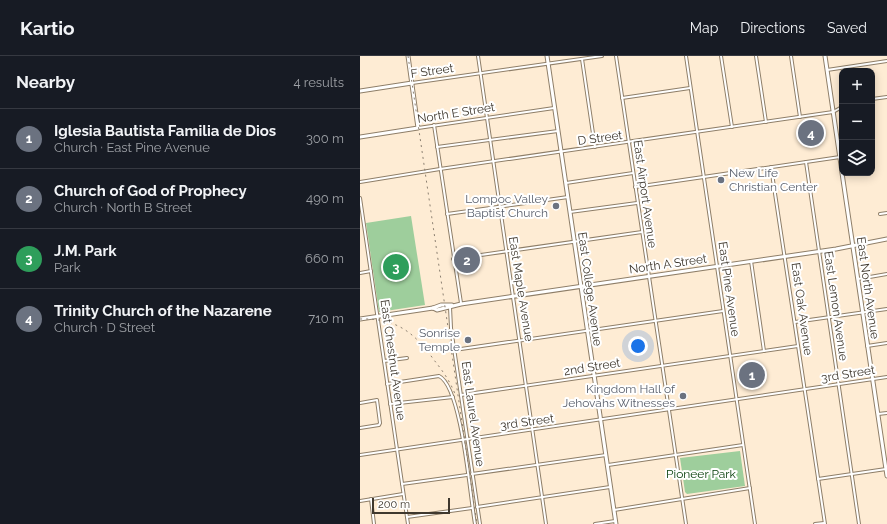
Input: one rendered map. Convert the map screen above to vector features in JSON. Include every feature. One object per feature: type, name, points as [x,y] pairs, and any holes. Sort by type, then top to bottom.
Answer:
[{"type":"street","points":[[408,56],[418,128]]},
{"type":"street","name":"East Maple Avenue","points":[[478,56],[546,524]]},
{"type":"street","name":"East College Avenue","points":[[547,56],[616,523]]},
{"type":"street","name":"F Street","points":[[360,91],[602,56]]},
{"type":"street","name":"East Airport Avenue","points":[[616,56],[686,524]]},
{"type":"street","name":"East Pine Avenue","points":[[686,56],[755,524]]},
{"type":"street","points":[[721,56],[732,127]]},
{"type":"street","points":[[756,56],[766,122]]},
{"type":"street","points":[[791,56],[800,117]]},
{"type":"street","name":"East North Avenue","points":[[825,56],[839,150]]},
{"type":"street","points":[[582,59],[595,147]]},
{"type":"street","points":[[827,70],[887,61]]},
{"type":"street","points":[[622,98],[690,88]]},
{"type":"street","points":[[875,99],[887,97]]},
{"type":"street","name":"North E Street","points":[[360,137],[554,108]]},
{"type":"street","name":"D Street","points":[[360,182],[440,169],[697,133],[834,112],[839,109]]},
{"type":"street","points":[[434,125],[461,304]]},
{"type":"street","points":[[437,147],[558,131]]},
{"type":"street","points":[[635,188],[839,157]]},
{"type":"street","name":"East Lemon Avenue","points":[[806,162],[859,524]]},
{"type":"street","name":"East Oak Avenue","points":[[771,167],[824,523]]},
{"type":"street","points":[[566,183],[633,173]]},
{"type":"street","name":"East North Avenue","points":[[843,176],[887,476]]},
{"type":"street","points":[[447,214],[568,197]]},
{"type":"street","name":"East Chestnut Avenue","points":[[360,198],[408,524]]},
{"type":"street","points":[[570,212],[637,203]]},
{"type":"street","points":[[880,214],[887,213]]},
{"type":"street","points":[[360,227],[365,227]]},
{"type":"street","points":[[453,259],[642,232]]},
{"type":"street","name":"North A Street","points":[[360,319],[433,308],[441,305],[451,306],[853,246],[887,239]]},
{"type":"street","points":[[751,261],[764,351]]},
{"type":"street","points":[[360,273],[371,271]]},
{"type":"street","points":[[858,279],[887,274]]},
{"type":"street","name":"East Laurel Avenue","points":[[451,306],[454,350],[480,524]]},
{"type":"street","points":[[795,322],[887,309]]},
{"type":"street","points":[[454,350],[587,332],[656,320],[723,311]]},
{"type":"street","points":[[867,346],[887,343]]},
{"type":"street","name":"2nd Street","points":[[461,395],[798,346]]},
{"type":"street","points":[[384,361],[407,358]]},
{"type":"street","name":"East Laurel Avenue","points":[[387,384],[438,376],[444,380],[457,408],[474,524]]},
{"type":"street","name":"3rd Street","points":[[360,455],[601,421],[887,377]]},
{"type":"street","points":[[390,404],[453,397]]},
{"type":"street","points":[[360,403],[377,400],[380,423],[379,425],[360,428]]},
{"type":"street","points":[[878,414],[887,413]]},
{"type":"street","points":[[607,465],[743,445]]},
{"type":"street","points":[[883,448],[887,447]]},
{"type":"street","points":[[472,474],[606,455]]},
{"type":"street","points":[[818,479],[886,469]]},
{"type":"street","points":[[402,484],[467,475]]},
{"type":"street","points":[[477,507],[610,487]]},
{"type":"street","points":[[614,510],[750,488]]},
{"type":"street","points":[[360,501],[403,494]]},
{"type":"street","points":[[371,499],[374,524]]},
{"type":"street","points":[[406,517],[472,508]]},
{"type":"street","points":[[595,524],[616,523]]},
{"type":"street","points":[[815,524],[824,523]]},
{"type":"green space","points":[[411,216],[425,305],[379,312],[366,223]]},
{"type":"green space","name":"Pioneer Park","points":[[740,451],[745,486],[687,494],[685,492],[680,458]]},
{"type":"railway","points":[[408,56],[477,524]]},
{"type":"railway","points":[[360,319],[384,321],[394,324],[411,334],[427,350],[448,380],[455,394]]},
{"type":"place","name":"Trinity Church of the Nazarene","points":[[811,133]]},
{"type":"place","name":"New Life Christian Center","points":[[721,180]]},
{"type":"place","name":"Lompoc Valley Baptist Church","points":[[556,206]]},
{"type":"place","name":"Church of God of Prophecy","points":[[467,260]]},
{"type":"place","name":"J.M. Park","points":[[396,267]]},
{"type":"place","name":"Sonrise Temple","points":[[468,340]]},
{"type":"place","name":"Iglesia Bautista Familia de Dios","points":[[752,375]]},
{"type":"place","name":"Kingdom Hall of Jehovahs Witnesses","points":[[683,396]]}]
